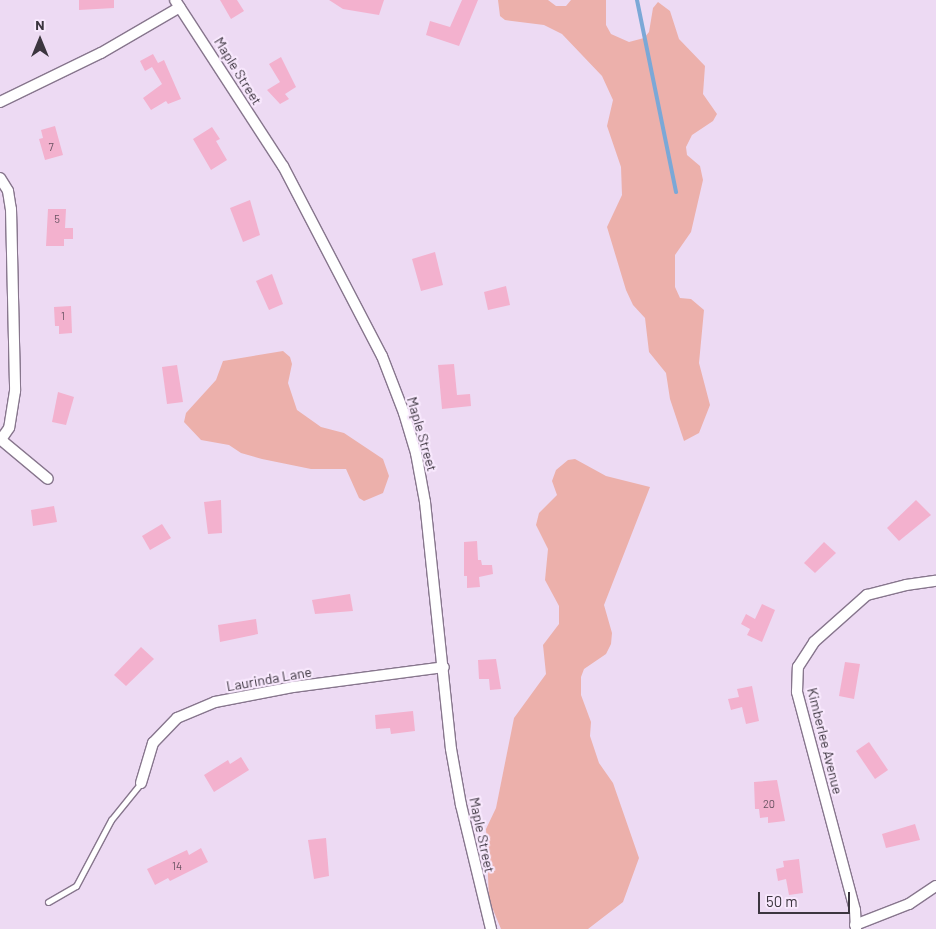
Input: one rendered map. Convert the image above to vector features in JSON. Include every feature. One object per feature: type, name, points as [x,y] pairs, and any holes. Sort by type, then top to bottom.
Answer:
[{"type":"street","points":[[0,102],[101,53],[177,4]]},
{"type":"street","name":"Maple Street","points":[[177,4],[282,166],[382,356],[416,453],[425,502],[461,805],[491,929]]},
{"type":"street","points":[[0,178],[8,191],[11,209],[15,391],[9,428],[1,439],[48,479]]},
{"type":"street","name":"Kimberlee Avenue","points":[[855,927],[855,910],[797,692],[798,667],[814,642],[867,595],[906,584],[936,581]]},
{"type":"street","name":"Laurinda Lane","points":[[141,783],[153,743],[177,718],[215,702],[293,687],[444,667]]},
{"type":"street","points":[[855,927],[909,904],[936,886]]},
{"type":"lane","points":[[48,902],[76,886],[111,820],[141,783]]},
{"type":"shaded area","points":[[498,0],[548,0],[556,6],[566,6],[571,0],[606,0],[606,25],[611,34],[629,42],[644,38],[649,32],[653,8],[658,2],[670,11],[679,39],[705,66],[703,94],[717,114],[713,121],[692,135],[686,147],[687,155],[700,166],[703,180],[691,232],[675,255],[675,287],[680,298],[691,299],[704,310],[699,363],[710,405],[699,433],[684,441],[670,399],[666,373],[649,352],[645,318],[633,305],[626,290],[607,227],[622,195],[621,167],[607,126],[613,100],[602,76],[562,34],[544,25],[505,20],[500,16]]},
{"type":"shaded area","points":[[283,351],[290,357],[292,364],[288,383],[297,410],[321,427],[344,433],[383,459],[389,476],[383,493],[364,501],[359,498],[346,469],[311,469],[241,453],[229,445],[201,440],[184,422],[186,413],[216,380],[223,361]]},
{"type":"shaded area","points":[[575,459],[606,476],[650,487],[604,605],[612,633],[611,644],[606,654],[584,669],[581,677],[581,695],[591,722],[590,736],[599,763],[613,783],[639,858],[623,902],[588,929],[501,929],[489,900],[486,829],[496,808],[514,718],[546,674],[543,645],[559,624],[559,606],[545,580],[548,549],[536,525],[539,513],[557,495],[552,481],[556,470],[568,460]]},
{"type":"building","points":[[79,0],[114,0],[114,8],[79,10]]},
{"type":"building","points":[[220,0],[237,0],[244,11],[231,19]]},
{"type":"building","points":[[329,0],[384,0],[379,15],[343,9]]},
{"type":"building","points":[[462,0],[478,0],[459,46],[426,35],[430,21],[450,27]]},
{"type":"building","points":[[153,54],[158,63],[164,60],[181,99],[168,104],[166,101],[151,110],[143,98],[162,84],[152,67],[145,71],[140,61]]},
{"type":"building","points":[[281,57],[296,87],[285,94],[289,99],[280,104],[267,90],[280,82],[269,64]]},
{"type":"building","points":[[55,126],[63,155],[45,160],[39,139],[43,138],[41,130]]},
{"type":"building","points":[[212,127],[220,139],[216,141],[227,160],[211,170],[193,139]]},
{"type":"building","points":[[250,200],[260,235],[243,242],[230,208]]},
{"type":"building","points":[[48,209],[66,209],[65,228],[73,228],[73,239],[64,239],[64,246],[46,246]]},
{"type":"building","points":[[435,252],[443,285],[421,291],[412,259]]},
{"type":"building","points":[[272,274],[283,304],[269,310],[256,281]]},
{"type":"building","points":[[506,286],[510,305],[488,310],[484,292]]},
{"type":"building","points":[[71,306],[72,333],[59,334],[59,326],[55,326],[54,307]]},
{"type":"building","points":[[454,364],[457,395],[470,394],[471,406],[442,409],[438,365]]},
{"type":"building","points":[[177,365],[183,402],[167,404],[162,367]]},
{"type":"building","points":[[58,392],[74,397],[66,425],[52,422]]},
{"type":"building","points":[[221,500],[222,533],[208,534],[204,502]]},
{"type":"building","points":[[916,500],[931,515],[899,541],[887,528]]},
{"type":"building","points":[[54,506],[57,522],[33,526],[31,510]]},
{"type":"building","points":[[162,524],[171,538],[150,550],[142,536]]},
{"type":"building","points":[[477,541],[478,560],[481,560],[482,565],[492,565],[493,574],[479,577],[480,587],[467,588],[467,576],[464,576],[464,542]]},
{"type":"building","points":[[824,542],[836,553],[815,573],[804,563]]},
{"type":"building","points":[[350,594],[353,611],[315,614],[312,600]]},
{"type":"building","points":[[762,604],[775,610],[762,642],[747,635],[750,629],[741,624],[746,614],[755,619]]},
{"type":"building","points":[[256,619],[258,634],[220,642],[218,625]]},
{"type":"building","points":[[141,647],[154,659],[126,686],[114,675]]},
{"type":"building","points":[[496,659],[501,689],[490,690],[489,679],[479,679],[478,660]]},
{"type":"building","points":[[845,662],[860,664],[854,699],[839,696]]},
{"type":"building","points":[[752,686],[759,721],[746,724],[742,707],[731,710],[728,699],[739,697],[737,689]]},
{"type":"building","points":[[413,711],[415,731],[391,734],[390,728],[376,729],[375,715]]},
{"type":"building","points":[[869,742],[888,770],[875,779],[856,751]]},
{"type":"building","points":[[241,757],[249,770],[214,792],[204,775],[228,760],[230,764]]},
{"type":"building","points":[[777,780],[785,821],[768,823],[768,817],[760,818],[759,809],[755,809],[754,782]]},
{"type":"building","points":[[915,824],[920,840],[886,848],[882,834]]},
{"type":"building","points":[[326,838],[329,876],[314,879],[308,840]]},
{"type":"building","points":[[201,848],[208,862],[170,881],[168,878],[155,885],[147,869],[187,850],[189,855]]},
{"type":"building","points":[[799,859],[803,893],[789,895],[786,879],[778,881],[776,869],[784,867],[783,861]]},
{"type":"waterway","points":[[637,0],[676,192]]}]
